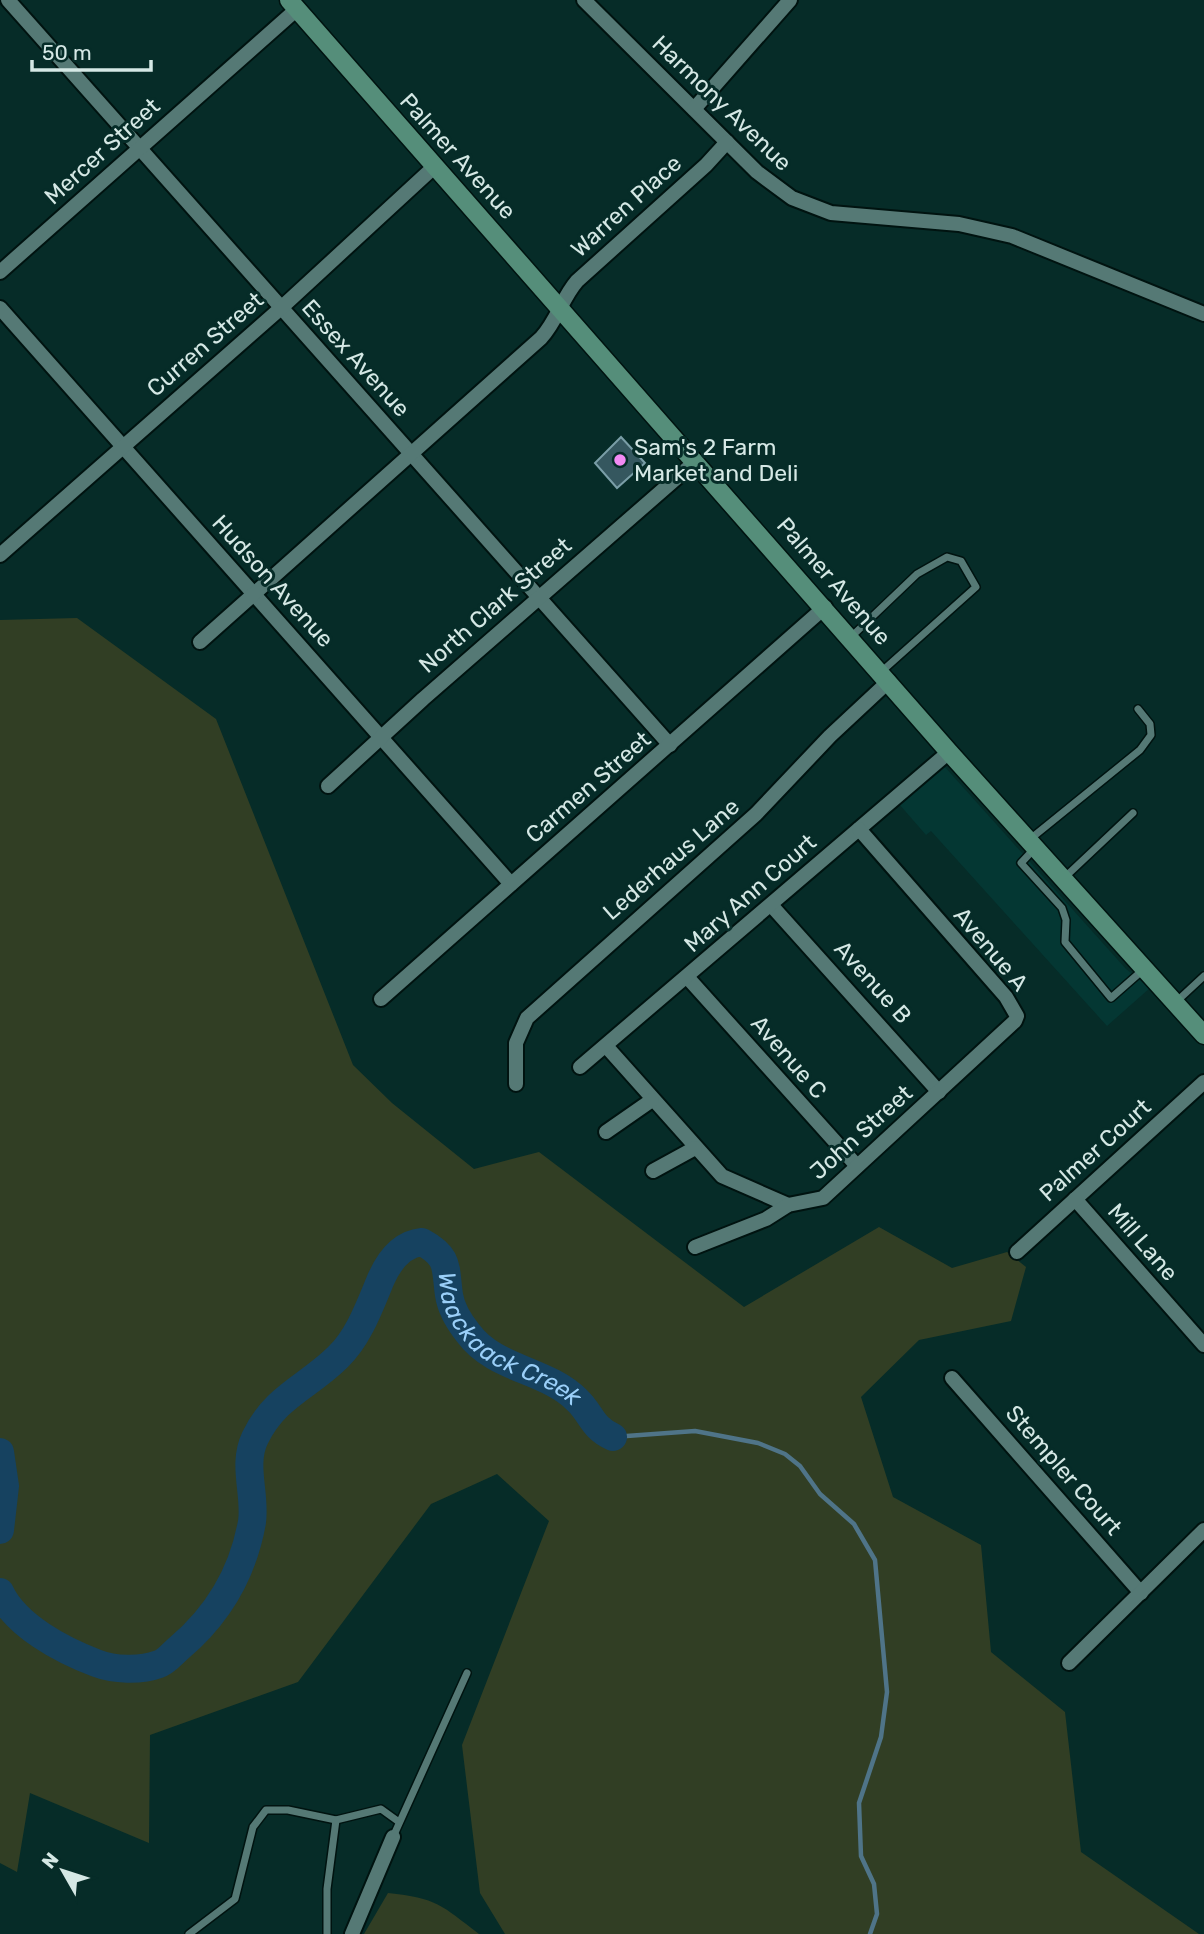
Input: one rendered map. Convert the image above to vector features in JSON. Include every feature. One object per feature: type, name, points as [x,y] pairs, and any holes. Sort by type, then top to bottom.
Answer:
[{"type":"street","name":"Essex Avenue","points":[[8,0],[670,745]]},
{"type":"street","name":"Harmony Avenue","points":[[584,0],[773,186],[812,207],[847,215],[959,224],[1012,236],[1204,314]]},
{"type":"street","points":[[694,109],[790,0]]},
{"type":"street","name":"Mercer Street","points":[[0,272],[140,148],[293,5]]},
{"type":"street","name":"Palmer Avenue","points":[[293,5],[949,751],[1204,1035]]},
{"type":"street","name":"Warren Place","points":[[200,642],[541,338],[553,325],[577,281],[706,165],[727,142]]},
{"type":"street","name":"Curren Street","points":[[1,554],[281,308],[435,167]]},
{"type":"street","name":"Hudson Avenue","points":[[0,308],[511,884]]},
{"type":"street","name":"North Clark Street","points":[[328,786],[696,461]]},
{"type":"street","name":"Carmen Street","points":[[381,999],[825,607]]},
{"type":"street","name":"Lederhaus Lane","points":[[516,1084],[516,1043],[527,1018],[756,814],[885,677]]},
{"type":"street","name":"Mary Ann Court","points":[[579,1067],[688,978],[949,751]]},
{"type":"street","name":"Avenue A","points":[[859,829],[1006,998],[1017,1016],[1007,1031],[939,1092]]},
{"type":"street","name":"Avenue B","points":[[771,905],[939,1092]]},
{"type":"street","name":"Avenue C","points":[[688,978],[857,1166]]},
{"type":"street","points":[[606,1046],[722,1175],[788,1205]]},
{"type":"street","name":"Palmer Court","points":[[1017,1252],[1204,1082]]},
{"type":"street","name":"John Street","points":[[695,1247],[766,1219],[788,1205],[817,1201],[939,1092]]},
{"type":"street","points":[[606,1132],[652,1100]]},
{"type":"street","points":[[653,1171],[695,1147]]},
{"type":"street","name":"Mill Lane","points":[[1075,1199],[1204,1345]]},
{"type":"street","name":"Stempler Court","points":[[952,1378],[1141,1593]]},
{"type":"street","points":[[1069,1663],[1204,1530]]},
{"type":"street","points":[[352,1934],[393,1837]]},
{"type":"lane","points":[[850,637],[917,573],[947,557],[961,561],[976,587],[885,677]]},
{"type":"lane","points":[[1138,709],[1150,724],[1151,735],[1140,750],[1032,844],[1021,863],[1062,908],[1066,920],[1065,942],[1111,998],[1144,969]]},
{"type":"lane","points":[[1063,879],[1133,813]]},
{"type":"lane","points":[[1062,908],[1077,893]]},
{"type":"lane","points":[[1175,1003],[1204,976]]},
{"type":"lane","points":[[393,1837],[467,1673]]},
{"type":"lane","points":[[189,1934],[235,1899],[253,1827],[266,1810],[288,1810],[336,1820],[381,1809],[399,1822]]},
{"type":"lane","points":[[327,1934],[327,1889],[336,1820]]},
{"type":"shaded area","points":[[944,766],[1126,969],[1150,988],[1107,1026],[931,831],[926,835],[899,804]]},
{"type":"green space","points":[[77,618],[216,719],[353,1065],[392,1103],[474,1169],[539,1152],[744,1307],[879,1227],[952,1268],[1007,1252],[1026,1267],[1011,1321],[919,1340],[861,1397],[893,1497],[981,1545],[991,1652],[1065,1712],[1081,1852],[1199,1934],[505,1934],[480,1893],[462,1745],[549,1521],[497,1474],[431,1504],[298,1682],[150,1735],[149,1843],[30,1793],[17,1872],[0,1863],[0,620]]},
{"type":"green space","points":[[388,1893],[418,1897],[438,1905],[479,1934],[364,1934]]},
{"type":"building","name":"Sam's 2 Farm Market and Deli","points":[[621,437],[645,463],[617,488],[595,463]]},
{"type":"waterway","name":"Waackaack Creek","points":[[0,1592],[7,1604],[28,1626],[55,1644],[96,1663],[135,1669],[162,1663],[167,1659],[193,1635],[217,1607],[242,1558],[253,1511],[249,1469],[251,1448],[263,1424],[282,1402],[327,1367],[345,1349],[363,1320],[388,1266],[397,1254],[415,1243],[422,1242],[442,1258],[454,1310],[479,1345],[492,1355],[565,1390],[582,1405],[600,1429],[613,1437]]},
{"type":"waterway","name":"Waackaack Creek","points":[[613,1437],[695,1431],[758,1443],[785,1454],[800,1466],[820,1494],[854,1524],[875,1560],[887,1692],[881,1737],[859,1803],[861,1856],[874,1884],[877,1914],[870,1934]]},
{"type":"waterway","name":"Waackaack Creek","points":[[0,1452],[5,1486],[0,1530]]},
{"type":"place","name":"Sam's 2 Farm Market and Deli","points":[[620,460]]}]
